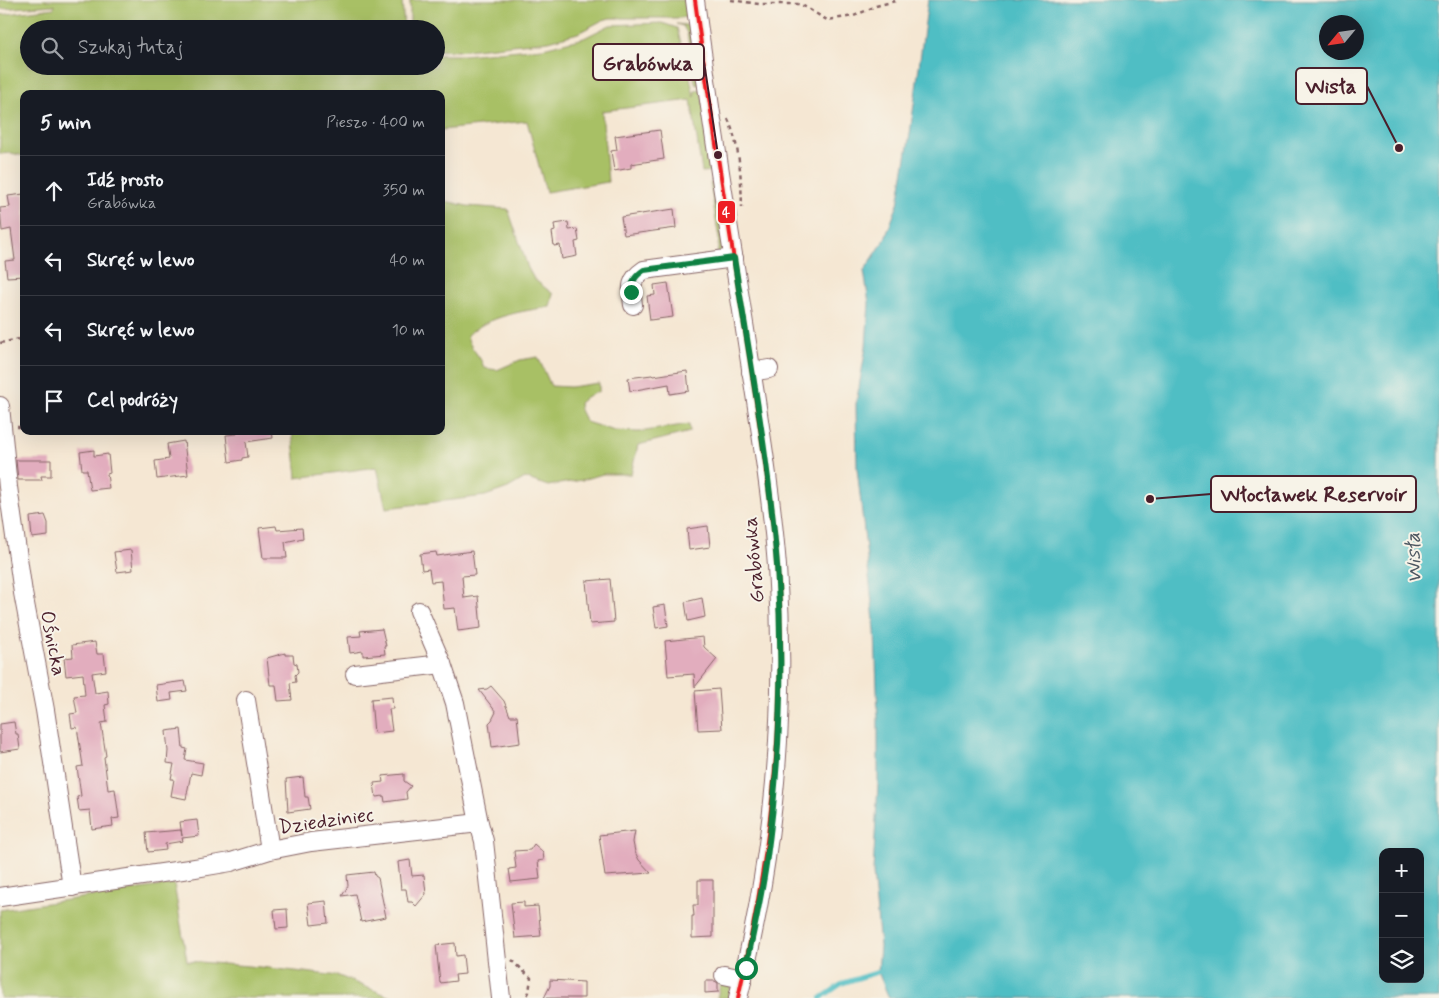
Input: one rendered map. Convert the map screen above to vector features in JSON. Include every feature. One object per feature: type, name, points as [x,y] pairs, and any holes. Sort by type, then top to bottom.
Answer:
[{"type":"street","name":"Grabówka","points":[[695,0],[752,372],[777,565],[780,703],[776,780],[766,865],[738,998]]},
{"type":"street","points":[[633,305],[632,282],[636,275],[644,270],[734,258]]},
{"type":"street","points":[[752,372],[770,369]]},
{"type":"street","name":"Ośnicka","points":[[0,406],[8,487],[23,593],[45,710],[72,887]]},
{"type":"street","points":[[419,611],[442,664],[456,703],[484,841],[501,998]]},
{"type":"street","points":[[355,674],[442,664]]},
{"type":"street","name":"Dziedziniec","points":[[246,700],[270,850],[329,840],[479,823]]},
{"type":"street","points":[[0,897],[222,863],[270,850]]},
{"type":"street","points":[[724,975],[743,979]]},
{"type":"path","points":[[731,0],[759,4],[800,4],[827,20],[854,16],[876,6],[897,0]]},
{"type":"path","points":[[0,343],[20,339]]},
{"type":"green space","points":[[0,0],[402,0],[403,20],[20,20],[20,75],[445,75],[445,55],[543,48],[584,38],[610,25],[662,23],[677,28],[694,97],[695,91],[701,89],[713,171],[702,172],[691,100],[602,111],[608,182],[546,192],[527,121],[445,130],[445,90],[20,90],[20,155],[11,153],[0,154],[0,15],[54,8],[55,5],[0,9]]},
{"type":"green space","points":[[410,0],[687,0],[689,10],[686,17],[610,18],[578,33],[549,41],[457,51],[445,50],[445,20],[410,20]]},
{"type":"green space","points":[[676,24],[689,27],[700,84],[696,85],[694,78],[687,33],[683,26]]},
{"type":"green space","points":[[710,183],[715,184],[725,255],[717,256],[719,239]]},
{"type":"green space","points":[[445,201],[467,206],[508,209],[528,268],[534,279],[553,294],[550,307],[506,315],[486,323],[467,335],[470,345],[484,368],[497,370],[520,360],[538,357],[551,386],[570,387],[599,383],[599,391],[586,397],[579,403],[586,422],[615,431],[639,432],[689,424],[690,432],[638,445],[631,474],[603,474],[548,486],[525,478],[508,488],[485,496],[386,508],[377,467],[297,477],[292,435],[445,435]]},
{"type":"green space","points":[[174,884],[187,961],[339,976],[393,998],[0,998],[0,910]]},
{"type":"green space","points":[[722,978],[732,981],[728,998],[717,998]]},
{"type":"water","points":[[928,0],[1439,0],[1439,998],[889,998],[878,972],[880,946],[873,872],[878,784],[875,630],[857,468],[856,404],[866,347],[869,303],[864,271],[884,241],[898,204],[910,134]]},
{"type":"building","points":[[660,130],[664,159],[631,164],[631,168],[614,171],[611,151],[617,150],[615,136]]},
{"type":"building","points":[[20,194],[20,276],[7,277],[5,261],[15,260],[11,229],[2,231],[0,208],[10,207],[8,196]]},
{"type":"building","points":[[674,209],[676,228],[624,235],[621,217]]},
{"type":"building","points":[[568,222],[569,230],[577,229],[579,241],[575,242],[577,256],[562,259],[560,245],[554,246],[552,232],[555,231],[554,224]]},
{"type":"building","points":[[668,283],[673,317],[650,320],[647,296],[655,295],[654,285]]},
{"type":"building","points":[[687,371],[689,391],[670,394],[669,384],[630,391],[628,378]]},
{"type":"building","points":[[226,435],[273,435],[273,438],[246,442],[248,457],[229,462]]},
{"type":"building","points":[[184,441],[188,475],[157,479],[155,461],[169,459],[167,444]]},
{"type":"building","points":[[94,450],[94,456],[108,454],[110,473],[107,474],[109,488],[90,490],[87,470],[82,470],[80,452]]},
{"type":"building","points":[[16,460],[51,460],[51,476],[41,476],[42,480],[18,480]]},
{"type":"building","points":[[45,515],[48,523],[48,536],[32,538],[30,517]]},
{"type":"building","points":[[276,526],[277,530],[302,528],[303,538],[285,542],[287,558],[263,558],[259,528]]},
{"type":"building","points":[[708,526],[710,547],[689,550],[687,529]]},
{"type":"building","points":[[131,550],[133,570],[117,572],[114,552]]},
{"type":"building","points":[[472,551],[475,575],[462,576],[464,598],[478,596],[481,628],[458,631],[455,608],[444,609],[441,581],[431,582],[429,569],[422,570],[420,554],[436,552],[437,556]]},
{"type":"building","points":[[610,579],[614,622],[590,624],[586,581]]},
{"type":"building","points":[[702,598],[705,617],[688,621],[685,602]]},
{"type":"building","points":[[665,605],[668,626],[656,628],[653,607]]},
{"type":"building","points":[[382,629],[386,646],[384,646],[385,654],[363,656],[363,651],[350,653],[348,637],[361,636],[360,631]]},
{"type":"building","points":[[703,637],[704,647],[717,659],[695,687],[694,674],[668,676],[665,641]]},
{"type":"building","points":[[95,642],[97,654],[104,654],[106,671],[92,673],[95,693],[108,691],[109,704],[105,705],[107,722],[101,723],[106,756],[104,757],[108,790],[115,789],[119,818],[112,819],[113,826],[92,829],[90,810],[79,811],[77,797],[81,796],[77,767],[83,766],[77,727],[72,728],[70,714],[77,713],[74,696],[85,695],[83,674],[66,676],[64,658],[73,657],[72,645]]},
{"type":"building","points":[[285,653],[285,655],[293,655],[298,672],[295,675],[296,682],[290,683],[292,700],[278,701],[276,685],[270,685],[267,658]]},
{"type":"building","points":[[185,681],[187,691],[171,693],[172,700],[158,702],[156,685]]},
{"type":"building","points":[[491,686],[504,701],[510,716],[517,716],[520,743],[492,747],[489,723],[496,712],[479,690],[487,689]]},
{"type":"building","points":[[719,689],[722,729],[698,730],[695,691]]},
{"type":"building","points":[[392,697],[393,709],[389,709],[392,731],[374,733],[371,699]]},
{"type":"building","points":[[14,722],[20,749],[0,752],[0,724]]},
{"type":"building","points":[[181,729],[183,748],[187,749],[185,760],[203,763],[201,775],[191,773],[186,799],[171,796],[174,779],[171,779],[174,764],[167,763],[166,731]]},
{"type":"building","points":[[404,774],[404,781],[411,786],[406,792],[407,799],[385,802],[384,796],[376,797],[374,783],[383,782],[382,776]]},
{"type":"building","points":[[303,777],[305,797],[308,797],[310,809],[288,812],[286,779]]},
{"type":"building","points":[[197,820],[199,836],[182,838],[183,841],[165,844],[166,850],[148,852],[146,833],[181,830],[182,836],[180,822]]},
{"type":"building","points":[[635,831],[633,842],[635,852],[639,860],[651,873],[605,876],[599,835]]},
{"type":"building","points":[[534,844],[543,852],[544,860],[538,861],[540,879],[511,882],[509,869],[516,868],[514,851],[530,850]]},
{"type":"building","points":[[410,860],[412,876],[424,875],[426,894],[416,906],[412,902],[408,902],[406,889],[401,889],[398,862]]},
{"type":"building","points":[[374,872],[378,878],[386,917],[361,922],[355,894],[342,896],[348,886],[347,875]]},
{"type":"building","points":[[698,880],[713,880],[713,937],[692,938],[693,905],[698,905]]},
{"type":"building","points":[[326,901],[328,923],[311,925],[308,903]]},
{"type":"building","points":[[524,902],[524,907],[538,906],[541,936],[515,938],[511,903]]},
{"type":"building","points":[[287,909],[288,928],[276,929],[274,910]]},
{"type":"building","points":[[455,943],[456,956],[463,955],[465,974],[455,975],[456,981],[440,983],[436,945]]},
{"type":"building","points":[[550,980],[584,982],[584,998],[544,998],[550,986]]},
{"type":"building","points":[[705,981],[715,981],[718,983],[718,992],[705,993]]},
{"type":"waterway","points":[[821,998],[843,983],[878,972]]},
{"type":"transit line","name":"4","points":[[695,0],[714,135],[765,458],[779,589],[780,670],[776,764],[765,858],[738,998]]},
{"type":"place","name":"Wisła","points":[[1399,148]]},
{"type":"place","name":"Grabówka","points":[[718,155]]},
{"type":"place","name":"Włocławek Reservoir","points":[[1150,499]]},
{"type":"route","points":[[631,292],[632,282],[636,275],[644,270],[734,258],[771,510],[777,565],[780,649],[780,703],[776,780],[766,865],[746,968]]}]
